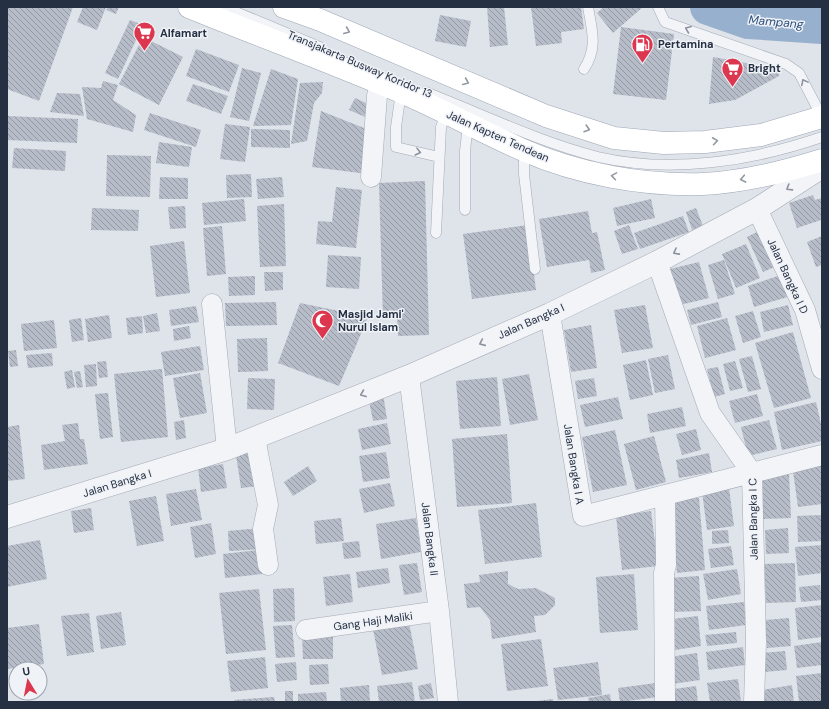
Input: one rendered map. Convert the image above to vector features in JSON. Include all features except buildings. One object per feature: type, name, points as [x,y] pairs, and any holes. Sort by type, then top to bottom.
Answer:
[{"type":"main road","name":"Jalan Kapten Tendean","points":[[189,7],[401,92],[524,150],[550,160],[600,174],[658,183],[704,184],[785,171],[822,160]]},
{"type":"main road","points":[[284,7],[320,13],[546,116],[614,138],[664,143],[705,142],[761,134],[822,117]]},
{"type":"street","points":[[371,177],[377,96],[380,84]]},
{"type":"street","name":"Jalan Bangka I","points":[[7,517],[227,449],[409,376],[550,314],[657,262],[757,209],[822,167]]},
{"type":"street","name":"Jalan Bangka I D","points":[[757,209],[805,310],[822,369]]},
{"type":"street","name":"Jalan Bangka I C","points":[[657,262],[710,413],[752,473],[756,642],[754,702]]},
{"type":"street","points":[[212,304],[227,449]]},
{"type":"street","name":"Jalan Bangka I A","points":[[550,314],[583,516],[665,495]]},
{"type":"street","name":"Jalan Bangka II","points":[[409,376],[439,611],[448,702]]},
{"type":"street","points":[[255,438],[268,505],[263,529],[268,564]]},
{"type":"street","points":[[665,702],[665,495],[822,455]]},
{"type":"street","name":"Gang Haji Maliki","points":[[306,630],[439,611]]},
{"type":"lane","name":"Transjakarta Busway Koridor 13","points":[[224,7],[558,145],[599,157],[662,164],[697,164],[764,153],[822,137]]},
{"type":"lane","points":[[584,69],[592,53],[594,45],[588,7]]},
{"type":"lane","points":[[658,7],[665,22],[786,64],[799,73],[822,117]]},
{"type":"lane","points":[[401,92],[396,127],[396,147],[439,157]]},
{"type":"lane","points":[[436,233],[441,127],[446,113]]},
{"type":"lane","points":[[465,210],[465,151],[468,124]]},
{"type":"lane","points":[[524,150],[525,182],[535,269]]},
{"type":"waterway","name":"Mampang","points":[[708,7],[748,21],[822,26]]},
{"type":"place","name":"Alfamart","points":[[144,52]]},
{"type":"place","name":"Pertamina","points":[[643,64]]},
{"type":"place","name":"Bright","points":[[733,88]]},
{"type":"place","name":"Masjid Jami' Nurul Islam","points":[[322,340]]}]
